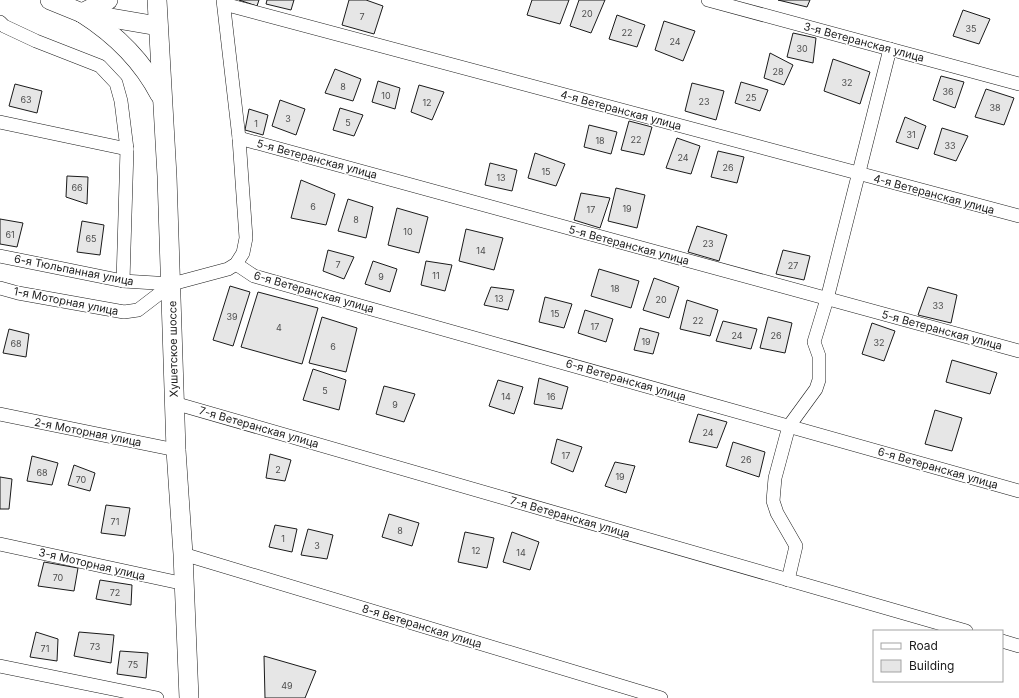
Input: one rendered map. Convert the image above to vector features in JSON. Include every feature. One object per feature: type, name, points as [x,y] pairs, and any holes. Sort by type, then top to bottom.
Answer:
[{"type":"main road","points":[[50,0],[82,13],[103,26],[124,45],[140,63],[154,83],[162,99]]},
{"type":"main road","points":[[82,13],[108,0]]},
{"type":"main road","name":"Хушетское шоссе","points":[[157,0],[172,284],[174,403],[185,584],[189,698]]},
{"type":"main road","points":[[82,13],[158,26]]},
{"type":"street","name":"3-я Ветеранская улица","points":[[708,0],[1019,84]]},
{"type":"street","points":[[172,284],[214,274],[236,264],[243,253],[246,238],[239,138],[224,2]]},
{"type":"street","name":"4-я Ветеранская улица","points":[[224,2],[1019,216]]},
{"type":"street","points":[[0,22],[4,26],[36,41],[100,66],[116,83],[121,101],[127,149],[123,281]]},
{"type":"street","points":[[788,580],[796,546],[777,513],[773,501],[772,490],[789,426],[816,389],[819,380],[819,356],[814,342],[827,299],[890,49]]},
{"type":"street","points":[[0,122],[127,149]]},
{"type":"street","name":"5-я Ветеранская улица","points":[[239,138],[1019,351]]},
{"type":"street","name":"6-я Тюльпанная улица","points":[[0,256],[123,281],[172,284]]},
{"type":"street","name":"6-я Ветеранская улица","points":[[236,264],[254,276],[1019,491]]},
{"type":"street","name":"1-я Моторная улица","points":[[0,288],[18,293],[124,312],[138,310],[172,284]]},
{"type":"street","name":"7-я Ветеранская улица","points":[[174,403],[963,630]]},
{"type":"street","name":"2-я Моторная улица","points":[[0,414],[176,450]]},
{"type":"street","name":"3-я Моторная улица","points":[[0,544],[185,584]]},
{"type":"street","name":"8-я Ветеранская улица","points":[[183,554],[660,698]]},
{"type":"street","points":[[1003,642],[1019,646]]},
{"type":"street","points":[[0,666],[157,698]]},
{"type":"building","points":[[239,0],[259,0],[257,6]]},
{"type":"building","points":[[267,0],[294,0],[291,10],[266,4]]},
{"type":"building","points":[[349,0],[366,0],[383,6],[374,34],[342,25]]},
{"type":"building","points":[[532,0],[569,0],[560,24],[527,15]]},
{"type":"building","points":[[579,0],[605,0],[591,33],[570,26]]},
{"type":"building","points":[[778,0],[810,0],[807,7]]},
{"type":"building","points":[[963,10],[990,19],[979,44],[953,36]]},
{"type":"building","points":[[617,15],[645,25],[637,47],[609,39]]},
{"type":"building","points":[[664,21],[695,31],[683,61],[655,50]]},
{"type":"building","points":[[793,33],[816,38],[813,63],[787,57]]},
{"type":"building","points":[[770,53],[793,65],[784,85],[764,78]]},
{"type":"building","points":[[833,59],[870,72],[860,104],[824,91]]},
{"type":"building","points":[[335,69],[361,79],[353,101],[325,93]]},
{"type":"building","points":[[941,76],[964,82],[955,108],[933,100]]},
{"type":"building","points":[[378,81],[400,88],[395,109],[372,102]]},
{"type":"building","points":[[741,82],[768,90],[760,111],[735,103]]},
{"type":"building","points":[[692,83],[724,91],[716,120],[685,111]]},
{"type":"building","points":[[15,84],[42,91],[37,113],[9,106]]},
{"type":"building","points":[[419,85],[444,92],[432,120],[411,112]]},
{"type":"building","points":[[986,89],[1014,98],[1004,125],[975,117]]},
{"type":"building","points":[[280,100],[305,109],[296,135],[272,126]]},
{"type":"building","points":[[340,108],[363,115],[354,136],[333,130]]},
{"type":"building","points":[[249,109],[268,115],[263,135],[245,130]]},
{"type":"building","points":[[905,117],[926,126],[918,149],[896,142]]},
{"type":"building","points":[[629,121],[652,127],[644,155],[621,150]]},
{"type":"building","points":[[589,125],[617,132],[611,154],[584,147]]},
{"type":"building","points":[[942,128],[968,136],[956,161],[934,154]]},
{"type":"building","points":[[677,138],[700,146],[691,174],[666,168]]},
{"type":"building","points":[[718,151],[744,157],[737,183],[711,177]]},
{"type":"building","points":[[535,153],[565,164],[556,186],[528,178]]},
{"type":"building","points":[[490,163],[517,170],[512,191],[485,185]]},
{"type":"building","points":[[67,176],[88,177],[87,204],[66,197]]},
{"type":"building","points":[[301,180],[335,194],[326,225],[291,218]]},
{"type":"building","points":[[616,188],[645,195],[637,228],[608,221]]},
{"type":"building","points":[[581,193],[610,198],[600,228],[574,220]]},
{"type":"building","points":[[348,199],[373,207],[366,238],[338,231]]},
{"type":"building","points":[[397,208],[428,217],[419,253],[388,245]]},
{"type":"building","points":[[0,219],[23,223],[17,247],[0,244]]},
{"type":"building","points":[[82,221],[104,225],[100,255],[77,252]]},
{"type":"building","points":[[697,226],[727,235],[719,261],[688,252]]},
{"type":"building","points":[[466,229],[503,238],[494,270],[459,261]]},
{"type":"building","points":[[328,250],[354,257],[344,279],[323,271]]},
{"type":"building","points":[[783,250],[810,256],[804,280],[776,274]]},
{"type":"building","points":[[373,261],[397,269],[390,292],[365,284]]},
{"type":"building","points":[[426,261],[452,265],[445,291],[421,285]]},
{"type":"building","points":[[599,269],[639,281],[631,308],[591,296]]},
{"type":"building","points":[[654,278],[679,287],[669,318],[643,310]]},
{"type":"building","points":[[230,286],[250,292],[233,346],[213,340]]},
{"type":"building","points":[[491,287],[514,290],[508,310],[484,305]]},
{"type":"building","points":[[928,287],[957,295],[951,323],[918,315]]},
{"type":"building","points":[[258,292],[318,308],[302,364],[241,347]]},
{"type":"building","points":[[545,297],[572,304],[564,328],[539,322]]},
{"type":"building","points":[[687,300],[718,310],[710,336],[680,329]]},
{"type":"building","points":[[585,310],[613,319],[606,342],[578,333]]},
{"type":"building","points":[[322,317],[357,328],[346,372],[309,363]]},
{"type":"building","points":[[768,317],[792,323],[785,353],[760,348]]},
{"type":"building","points":[[723,321],[757,329],[751,349],[716,341]]},
{"type":"building","points":[[872,323],[895,331],[884,361],[862,354]]},
{"type":"building","points":[[640,328],[659,333],[653,354],[634,350]]},
{"type":"building","points":[[9,329],[29,334],[26,357],[3,353]]},
{"type":"building","points":[[952,360],[997,373],[990,394],[946,382]]},
{"type":"building","points":[[313,369],[346,380],[339,410],[303,400]]},
{"type":"building","points":[[539,378],[568,387],[562,409],[534,404]]},
{"type":"building","points":[[498,380],[523,387],[514,414],[489,406]]},
{"type":"building","points":[[384,386],[415,394],[404,422],[376,414]]},
{"type":"building","points":[[935,410],[962,418],[952,451],[925,444]]},
{"type":"building","points":[[698,414],[727,422],[717,448],[689,442]]},
{"type":"building","points":[[557,439],[582,447],[573,472],[551,463]]},
{"type":"building","points":[[733,442],[765,452],[759,477],[726,466]]},
{"type":"building","points":[[270,454],[291,460],[285,481],[266,478]]},
{"type":"building","points":[[32,456],[58,463],[52,485],[27,481]]},
{"type":"building","points":[[615,462],[635,466],[626,493],[605,486]]},
{"type":"building","points":[[74,465],[95,473],[90,491],[68,485]]},
{"type":"building","points":[[0,477],[12,479],[9,509],[0,509]]},
{"type":"building","points":[[106,505],[130,508],[125,536],[101,533]]},
{"type":"building","points":[[389,514],[419,523],[412,546],[382,537]]},
{"type":"building","points":[[275,525],[297,529],[292,552],[269,547]]},
{"type":"building","points":[[308,529],[333,535],[327,559],[301,555]]},
{"type":"building","points":[[465,532],[494,538],[487,568],[458,562]]},
{"type":"building","points":[[512,532],[539,542],[530,570],[503,562]]},
{"type":"building","points":[[44,562],[78,568],[74,591],[38,586]]},
{"type":"building","points":[[100,580],[132,585],[131,605],[96,599]]},
{"type":"building","points":[[36,632],[58,639],[57,661],[30,657]]},
{"type":"building","points":[[79,632],[114,635],[111,663],[74,656]]},
{"type":"building","points":[[120,651],[148,653],[146,678],[117,674]]},
{"type":"building","points":[[264,656],[316,671],[305,698],[265,698]]}]
